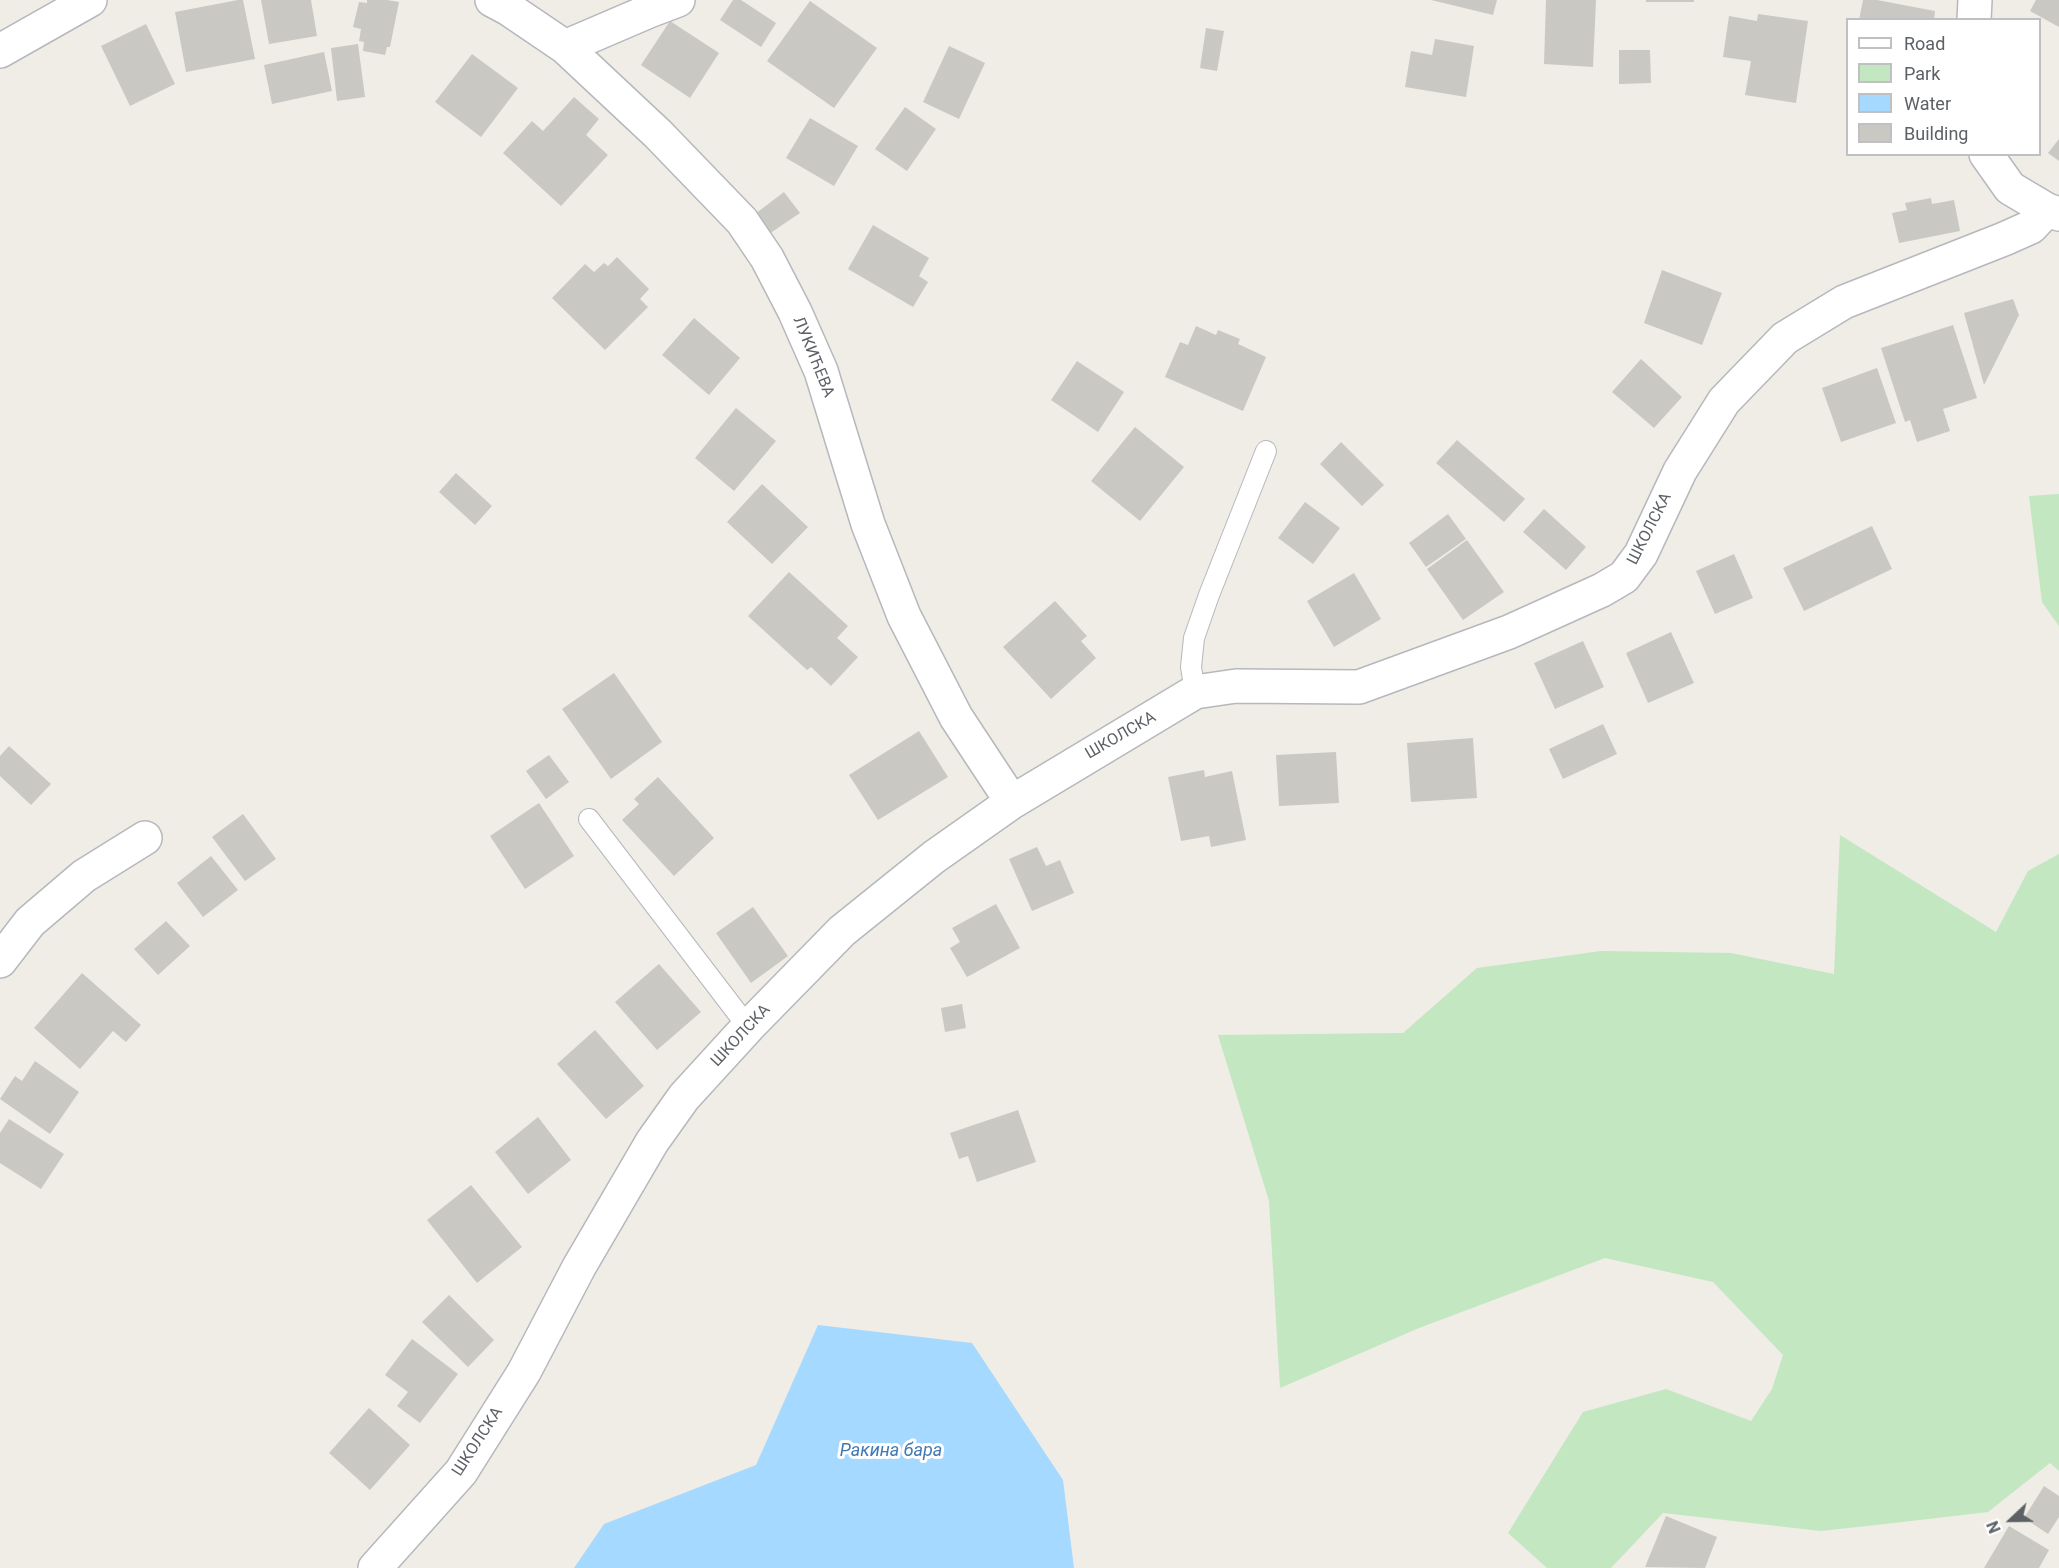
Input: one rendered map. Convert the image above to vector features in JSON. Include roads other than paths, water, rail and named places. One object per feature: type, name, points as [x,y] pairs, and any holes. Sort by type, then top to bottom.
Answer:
[{"type":"street","points":[[0,51],[90,0]]},
{"type":"street","name":"ЛУКИЋЕВА","points":[[492,0],[565,47],[658,134],[742,221],[767,258],[795,312],[821,371],[868,525],[903,616],[956,717],[1012,802]]},
{"type":"street","points":[[565,47],[678,0]]},
{"type":"street","points":[[1974,18],[1975,0]]},
{"type":"street","points":[[1987,156],[2010,188],[2053,212]]},
{"type":"street","name":"ШКОЛСКА","points":[[375,1568],[461,1472],[524,1372],[579,1268],[652,1142],[684,1098],[748,1027],[842,931],[934,857],[1012,802],[1195,692],[1236,686],[1359,687],[1509,632],[1602,590],[1624,577],[1641,554],[1680,471],[1724,400],[1785,338],[1844,302],[2004,239],[2053,212]]},
{"type":"street","points":[[0,961],[30,922],[84,876],[145,838]]},
{"type":"lane","points":[[1195,692],[1191,667],[1194,638],[1266,451]]},
{"type":"lane","points":[[590,819],[748,1027]]},
{"type":"water","name":"Ракина бара","points":[[818,1325],[972,1343],[1063,1480],[1074,1568],[574,1568],[604,1524],[756,1465]]}]
